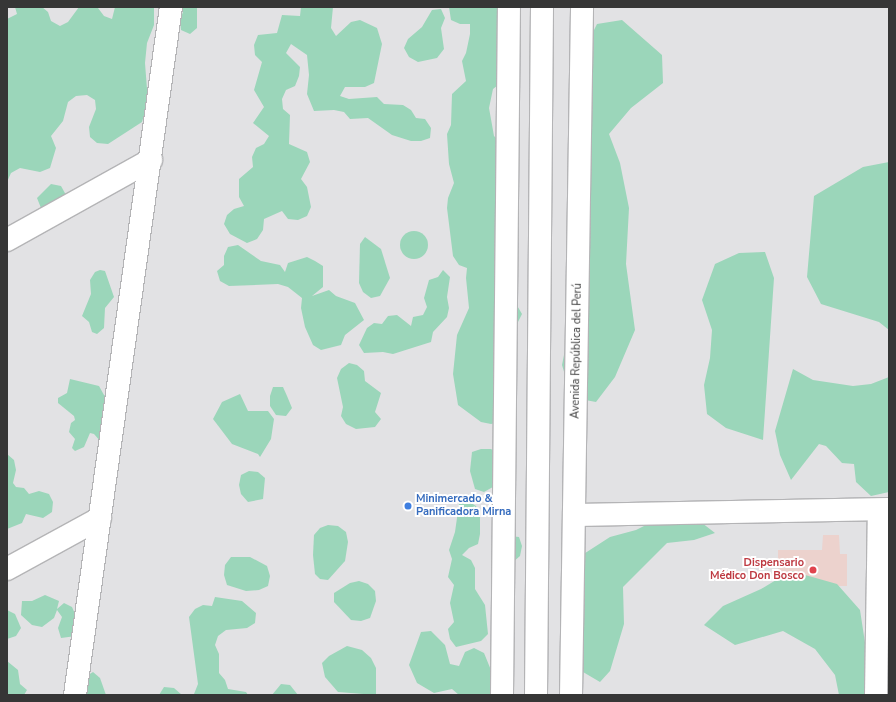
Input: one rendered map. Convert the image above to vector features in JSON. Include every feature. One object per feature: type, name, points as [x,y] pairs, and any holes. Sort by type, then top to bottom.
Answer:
[{"type":"main road","points":[[75,695],[151,160],[171,7]]},
{"type":"main road","points":[[502,695],[509,7]]},
{"type":"main road","points":[[536,695],[542,7]]},
{"type":"main road","name":"Avenida República del Perú","points":[[571,695],[582,7]]},
{"type":"main road","points":[[7,240],[151,160]]},
{"type":"main road","points":[[574,515],[884,509],[876,695]]},
{"type":"main road","points":[[7,568],[100,518]]},
{"type":"shaded area","name":"Dispensario Médico Don Bosco","points":[[823,535],[839,535],[840,554],[847,554],[847,586],[778,586],[778,550],[822,550]]},
{"type":"green space","points":[[15,7],[42,7],[48,12],[51,21],[60,26],[68,22],[79,7],[98,8],[104,16],[112,19],[115,7],[154,7],[154,25],[147,43],[145,63],[148,102],[142,122],[108,144],[97,143],[90,137],[89,127],[96,109],[95,100],[87,95],[76,96],[68,102],[63,121],[51,136],[56,148],[50,168],[40,172],[20,168],[11,173],[7,182],[7,19],[17,14]]},
{"type":"green space","points":[[181,7],[197,7],[197,28],[190,34],[181,30],[180,20],[183,12]]},
{"type":"green space","points":[[301,7],[333,7],[331,28],[336,36],[351,22],[360,20],[377,28],[382,44],[374,83],[365,87],[345,87],[340,96],[349,99],[377,97],[384,104],[403,105],[411,110],[416,118],[425,119],[431,128],[430,138],[421,141],[411,141],[392,135],[368,118],[350,119],[344,112],[334,110],[314,111],[307,94],[309,75],[307,55],[291,44],[286,53],[300,67],[299,76],[295,86],[286,90],[282,99],[283,109],[290,115],[289,144],[307,152],[310,162],[301,179],[307,187],[311,207],[307,216],[298,220],[288,219],[282,211],[264,219],[263,230],[257,239],[247,243],[230,234],[224,224],[227,215],[234,209],[244,206],[239,197],[239,179],[253,167],[252,157],[256,148],[264,144],[269,136],[253,123],[264,107],[254,90],[262,62],[255,55],[254,45],[258,35],[277,33],[282,15],[300,16]]},
{"type":"green space","points":[[449,7],[496,7],[500,11],[507,78],[493,89],[489,108],[494,136],[501,143],[512,297],[522,314],[518,322],[509,322],[494,343],[498,353],[500,422],[491,424],[481,422],[458,405],[453,374],[457,335],[469,308],[466,278],[467,268],[459,265],[453,256],[447,208],[448,198],[454,183],[449,164],[447,134],[451,125],[452,94],[466,81],[462,61],[466,53],[470,34],[470,24],[460,24],[451,20]]},
{"type":"green space","points":[[441,9],[445,18],[441,28],[444,49],[437,58],[418,62],[409,57],[404,48],[408,39],[422,27],[432,10]]},
{"type":"green space","points":[[622,20],[662,55],[663,83],[631,108],[609,134],[620,163],[629,208],[626,264],[635,330],[615,377],[596,402],[580,399],[568,385],[562,365],[580,274],[585,48],[597,24]]},
{"type":"green space","points":[[889,162],[889,330],[879,322],[821,304],[807,277],[814,196],[863,167]]},
{"type":"green space","points":[[51,184],[61,186],[66,195],[49,215],[41,208],[37,198]]},
{"type":"green space","points":[[414,231],[424,235],[428,245],[424,255],[414,259],[404,255],[400,245],[404,235]]},
{"type":"green space","points":[[365,237],[381,249],[390,278],[380,296],[371,298],[363,292],[359,283],[360,244]]},
{"type":"green space","points":[[238,245],[261,261],[280,265],[285,272],[288,263],[307,257],[315,261],[323,266],[323,287],[312,296],[329,290],[336,296],[355,303],[364,320],[345,335],[341,345],[321,350],[313,345],[305,327],[301,308],[302,298],[288,287],[278,284],[229,286],[220,281],[217,271],[224,265],[224,256],[228,247]]},
{"type":"green space","points":[[765,252],[774,278],[763,440],[726,428],[707,414],[704,385],[710,358],[712,330],[702,300],[715,264],[739,253]]},
{"type":"green space","points":[[100,270],[105,271],[114,297],[105,308],[104,328],[97,334],[92,332],[89,322],[82,316],[91,294],[90,280],[95,272]]},
{"type":"green space","points":[[443,270],[450,277],[447,297],[449,308],[447,317],[433,332],[431,342],[393,354],[383,352],[364,353],[359,345],[367,328],[374,323],[382,324],[388,316],[397,315],[411,326],[413,317],[423,315],[427,307],[424,298],[429,280],[438,277]]},
{"type":"green space","points":[[349,363],[357,365],[364,371],[365,381],[381,393],[375,412],[381,419],[375,427],[356,429],[346,424],[341,416],[343,407],[337,378],[341,369]]},
{"type":"green space","points":[[793,369],[813,380],[853,386],[871,384],[889,377],[889,492],[871,496],[856,482],[854,464],[842,463],[826,446],[819,444],[791,480],[780,455],[775,431]]},
{"type":"green space","points":[[70,379],[99,386],[104,395],[112,399],[101,442],[94,434],[90,433],[84,447],[75,451],[72,448],[75,439],[69,432],[71,423],[75,420],[74,416],[58,403],[58,398],[67,393]]},
{"type":"green space","points":[[273,387],[283,387],[292,408],[286,416],[276,415],[270,406],[270,396]]},
{"type":"green space","points":[[240,394],[248,411],[268,411],[274,419],[271,439],[260,457],[258,454],[232,444],[213,419],[222,402]]},
{"type":"green space","points":[[481,449],[491,449],[499,454],[500,483],[484,492],[475,489],[470,471],[472,452]]},
{"type":"green space","points":[[7,454],[14,460],[16,470],[13,483],[16,487],[24,488],[29,494],[39,491],[49,494],[53,502],[52,512],[43,518],[26,514],[22,523],[7,529]]},
{"type":"green space","points":[[249,471],[258,472],[265,478],[263,499],[248,502],[241,494],[239,485],[241,475]]},
{"type":"green space","points":[[468,501],[476,506],[480,514],[480,534],[478,544],[469,548],[462,555],[471,560],[475,568],[475,589],[485,605],[488,634],[481,641],[456,647],[450,639],[448,629],[454,622],[450,603],[454,585],[448,577],[452,559],[449,550],[455,532],[459,504]]},
{"type":"green space","points":[[664,516],[693,516],[715,533],[694,540],[667,543],[623,587],[624,624],[610,671],[600,682],[583,672],[571,653],[579,557],[610,537],[636,530]]},
{"type":"green space","points":[[328,525],[338,526],[346,532],[348,542],[345,561],[328,580],[320,579],[315,574],[313,555],[314,535],[320,528]]},
{"type":"green space","points":[[510,536],[519,537],[522,546],[520,556],[513,562]]},
{"type":"green space","points":[[231,557],[250,557],[267,566],[270,576],[268,586],[259,590],[246,591],[227,585],[224,575],[225,565]]},
{"type":"green space","points":[[791,571],[837,584],[860,610],[873,695],[839,695],[835,675],[815,649],[783,631],[735,645],[704,625],[723,606],[761,589]]},
{"type":"green space","points":[[359,581],[368,584],[375,591],[376,601],[370,618],[361,621],[351,620],[334,602],[334,593],[350,583]]},
{"type":"green space","points":[[45,595],[59,601],[57,609],[64,603],[72,607],[76,616],[76,636],[61,638],[58,628],[62,617],[57,610],[54,618],[42,627],[32,625],[21,615],[22,601],[32,601]]},
{"type":"green space","points":[[215,597],[242,601],[256,613],[255,623],[247,628],[226,630],[218,636],[215,645],[219,654],[219,673],[225,680],[228,689],[246,692],[248,695],[194,694],[198,684],[189,617],[195,609],[203,605],[212,606]]},
{"type":"green space","points":[[7,610],[15,614],[21,628],[16,636],[7,639]]},
{"type":"green space","points":[[431,631],[445,645],[450,664],[459,666],[465,652],[474,648],[484,653],[495,680],[494,690],[490,695],[459,695],[452,689],[434,693],[417,683],[409,665],[421,632]]},
{"type":"green space","points":[[347,646],[362,650],[371,658],[376,668],[376,695],[338,692],[325,677],[322,663],[329,656]]},
{"type":"green space","points":[[7,661],[18,670],[20,684],[27,690],[24,695],[7,695]]},
{"type":"green space","points":[[93,672],[100,678],[106,695],[85,695],[85,677]]},
{"type":"green space","points":[[281,684],[290,685],[298,695],[272,695]]},
{"type":"green space","points":[[164,687],[174,688],[182,695],[159,695]]},
{"type":"place","name":"Minimercado & Panificadora Mirna","points":[[408,506]]},
{"type":"place","name":"Dispensario Médico Don Bosco","points":[[813,570]]}]
